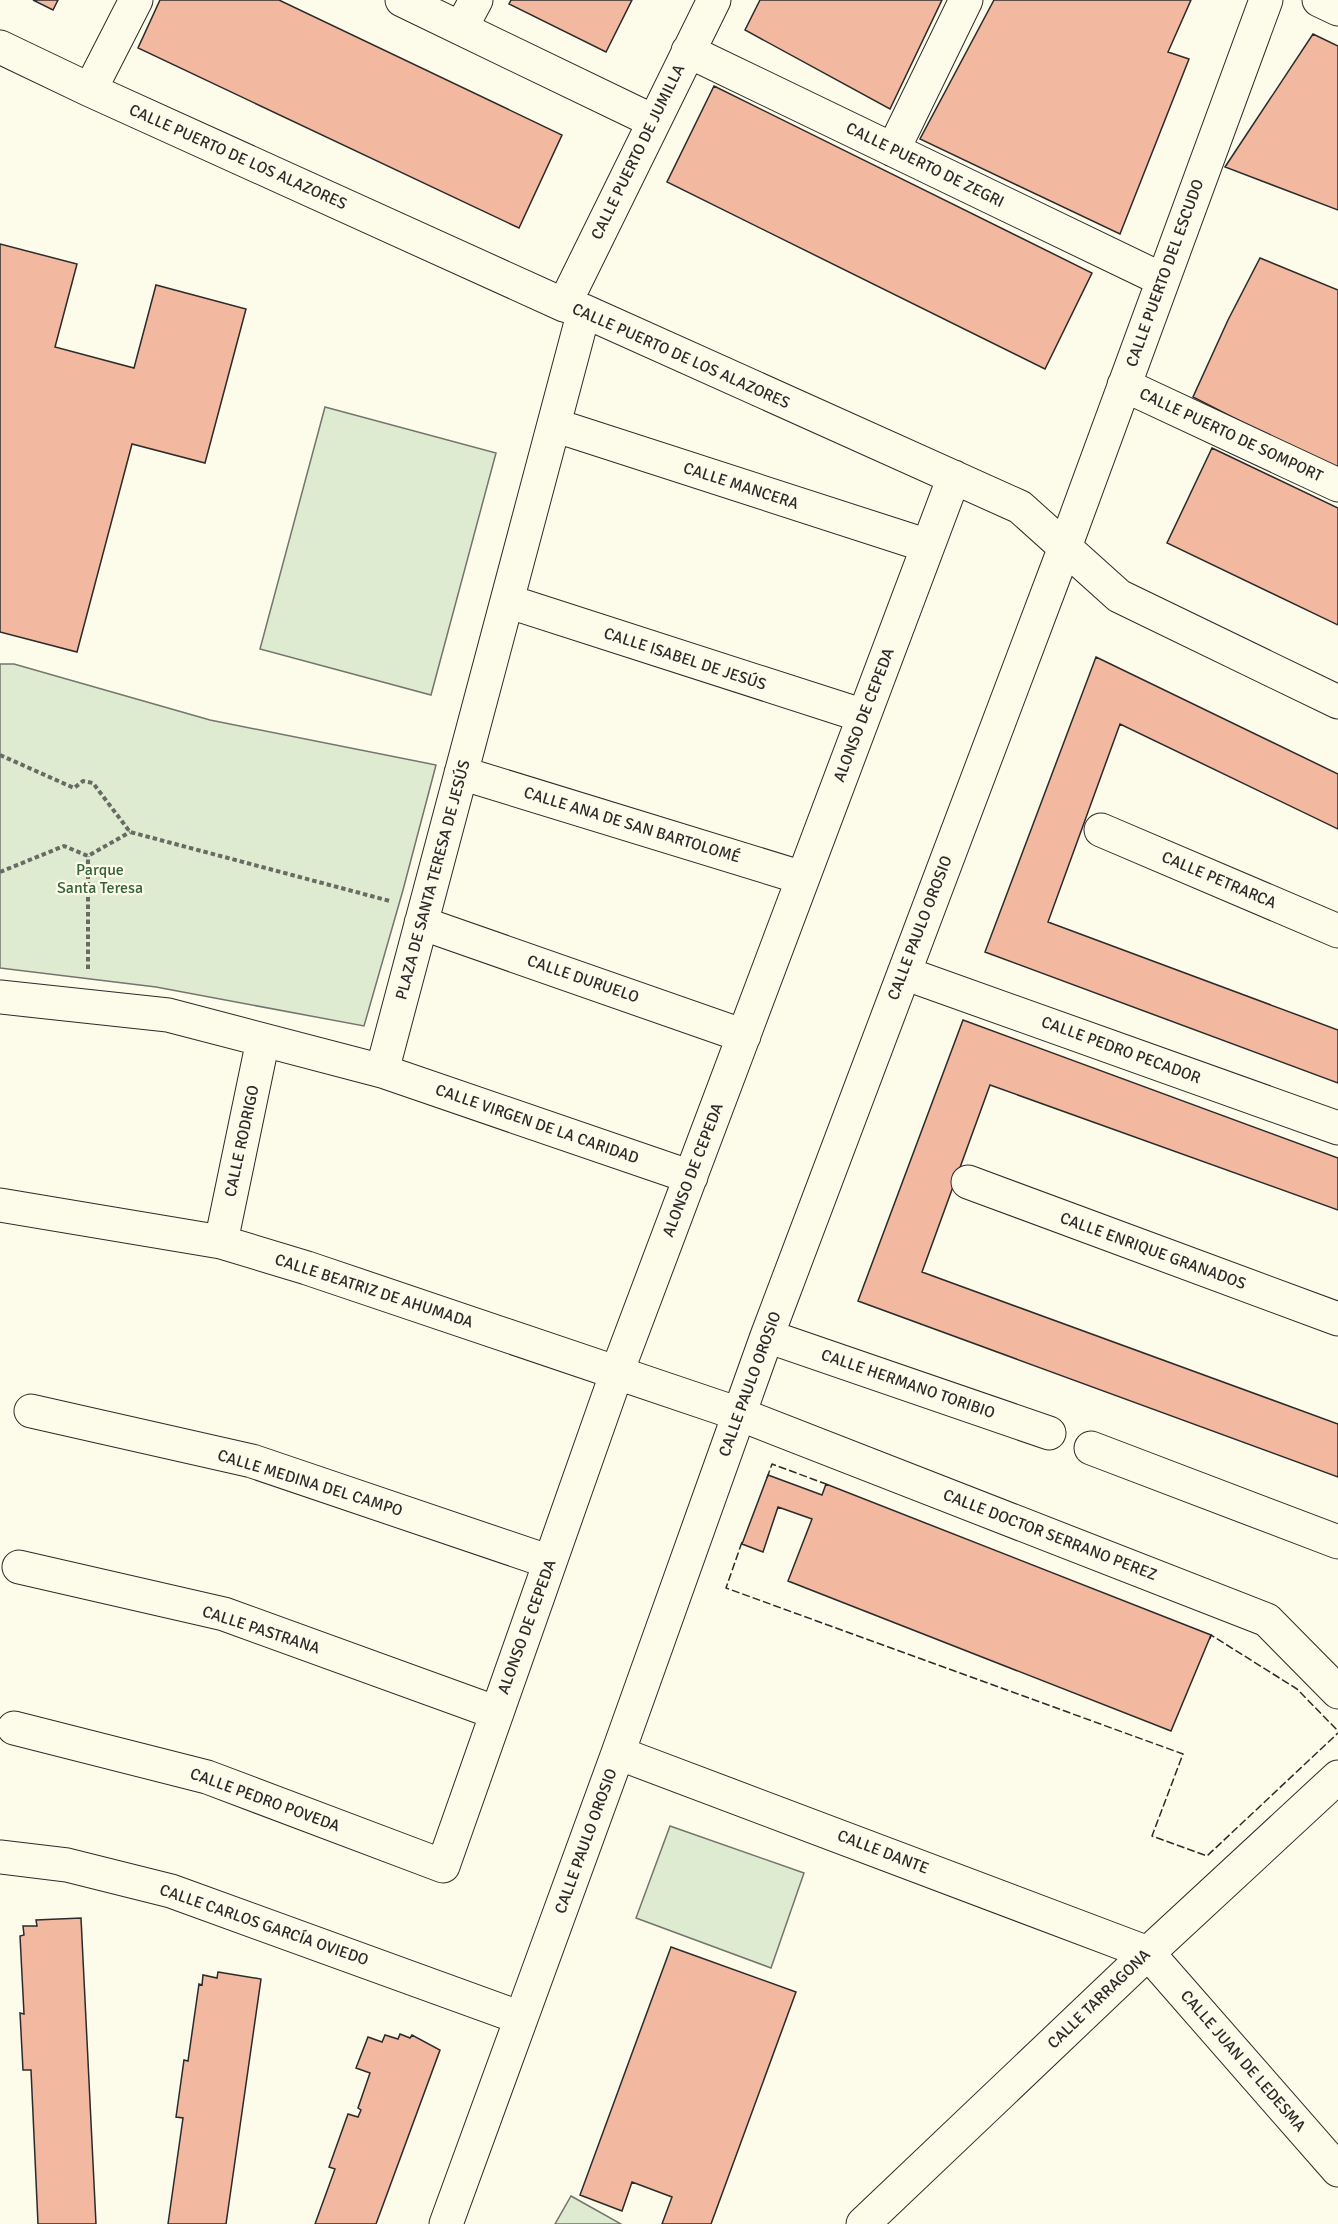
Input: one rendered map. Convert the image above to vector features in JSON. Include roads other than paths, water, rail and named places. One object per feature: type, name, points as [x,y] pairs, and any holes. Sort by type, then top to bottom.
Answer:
[{"type":"street","points":[[90,90],[136,0]]},
{"type":"street","points":[[402,0],[653,121]]},
{"type":"street","points":[[461,28],[476,0]]},
{"type":"street","name":"CALLE PUERTO DE JUMILLA","points":[[574,308],[653,121],[714,0]]},
{"type":"street","points":[[893,150],[966,0]]},
{"type":"street","name":"CALLE PUERTO DEL ESCUDO","points":[[1065,547],[1266,0]]},
{"type":"street","points":[[1319,0],[1338,9]]},
{"type":"street","name":"CALLE PUERTO DE LOS ALAZORES","points":[[0,47],[90,90],[1020,507],[1119,596],[1338,702]]},
{"type":"street","name":"CALLE PUERTO DE ZEGRI","points":[[688,51],[1163,280]]},
{"type":"street","name":"PLAZA DE SANTA TERESA DE JESÚS","points":[[382,1071],[410,913],[461,773],[554,425],[574,308]]},
{"type":"street","name":"CALLE PUERTO DE SOMPORT","points":[[1124,385],[1338,485]]},
{"type":"street","name":"CALLE MANCERA","points":[[554,425],[928,546]]},
{"type":"street","name":"ALONSO DE CEPEDA","points":[[443,1866],[617,1372],[954,477]]},
{"type":"street","name":"CALLE PAULO OROSIO","points":[[446,2224],[767,1336],[1065,547]]},
{"type":"street","name":"CALLE ISABEL DE JESÚS","points":[[507,601],[864,716]]},
{"type":"street","name":"CALLE ANA DE SAN BARTOLOMÉ","points":[[461,773],[803,878]]},
{"type":"street","name":"CALLE PETRARCA","points":[[1101,830],[1338,931]]},
{"type":"street","name":"CALLE DURUELO","points":[[410,913],[744,1036]]},
{"type":"street","name":"CALLE PEDRO PECADOR","points":[[904,973],[1338,1128]]},
{"type":"street","points":[[0,998],[168,1015],[382,1071]]},
{"type":"street","name":"CALLE RODRIGO","points":[[221,1242],[263,1040]]},
{"type":"street","name":"CALLE VIRGEN DE LA CARIDAD","points":[[382,1071],[691,1177]]},
{"type":"street","name":"CALLE ENRIQUE GRANADOS","points":[[968,1182],[1338,1319]]},
{"type":"street","name":"CALLE BEATRIZ DE AHUMADA","points":[[0,1205],[221,1242],[308,1268],[739,1414]]},
{"type":"street","name":"CALLE HERMANO TORIBIO","points":[[767,1336],[1049,1433]]},
{"type":"street","name":"CALLE MEDINA DEL CAMPO","points":[[31,1412],[252,1461],[550,1562]]},
{"type":"street","name":"CALLE DOCTOR SERRANO PEREZ","points":[[739,1414],[1267,1620],[1338,1692]]},
{"type":"street","points":[[1091,1448],[1338,1542]]},
{"type":"street","name":"CALLE PASTRANA","points":[[19,1567],[224,1614],[497,1713]]},
{"type":"street","name":"CALLE PEDRO POVEDA","points":[[14,1728],[207,1777],[443,1866]]},
{"type":"street","name":"CALLE DANTE","points":[[618,1753],[1148,1953]]},
{"type":"street","name":"CALLE TARRAGONA","points":[[863,2224],[1148,1953],[1338,1777]]},
{"type":"street","name":"CALLE CARLOS GARCÍA OVIEDO","points":[[0,1857],[67,1865],[171,1891],[521,2018]]},
{"type":"street","name":"CALLE JUAN DE LEDESMA","points":[[1148,1953],[1338,2170]]},
{"type":"park label","name":"Parque Santa Teresa","points":[[100,879]]}]
